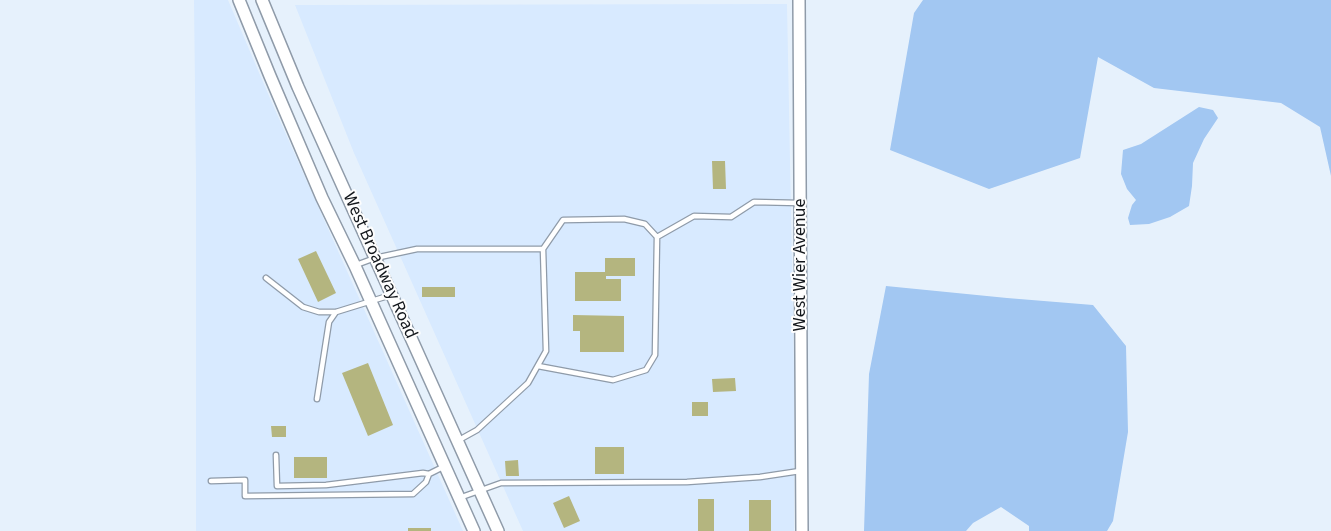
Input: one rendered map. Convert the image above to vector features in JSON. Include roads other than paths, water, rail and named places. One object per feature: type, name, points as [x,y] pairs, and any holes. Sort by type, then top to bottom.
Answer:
[{"type":"main road","name":"West Broadway Road","points":[[239,0],[322,198],[355,266],[474,531]]},
{"type":"main road","name":"West Broadway Road","points":[[262,0],[298,87],[498,531]]},
{"type":"main road","name":"West Wier Avenue","points":[[799,0],[802,531]]},
{"type":"main road","points":[[252,32],[271,24]]},
{"type":"lane","points":[[657,237],[694,216],[731,217],[754,202],[801,203]]},
{"type":"lane","points":[[458,441],[477,430],[528,383],[546,351],[543,250],[564,220],[624,219],[645,224],[657,237],[655,355],[646,370],[613,380],[538,366]]},
{"type":"lane","points":[[355,266],[375,258],[416,250],[543,250]]},
{"type":"lane","points":[[266,278],[303,307],[319,312],[336,312],[392,294]]},
{"type":"lane","points":[[317,399],[329,322],[336,312]]},
{"type":"lane","points":[[276,455],[277,486],[326,484],[423,473],[429,474],[444,466]]},
{"type":"lane","points":[[459,498],[501,483],[687,482],[760,477],[802,471]]},
{"type":"lane","points":[[211,481],[245,480],[246,496],[413,494],[426,482],[429,474]]},
{"type":"water","points":[[923,0],[1331,0],[1331,176],[1320,127],[1281,103],[1154,88],[1098,57],[1080,158],[989,189],[890,150],[914,13]]},
{"type":"water","points":[[1199,107],[1213,110],[1218,118],[1204,139],[1193,163],[1189,206],[1170,217],[1149,224],[1130,225],[1128,218],[1132,205],[1136,200],[1127,189],[1121,174],[1123,150],[1141,144]]},
{"type":"water","points":[[886,286],[1093,305],[1126,346],[1128,432],[1113,521],[1107,531],[1029,531],[1029,526],[1001,507],[973,523],[966,531],[864,531],[869,374]]}]
